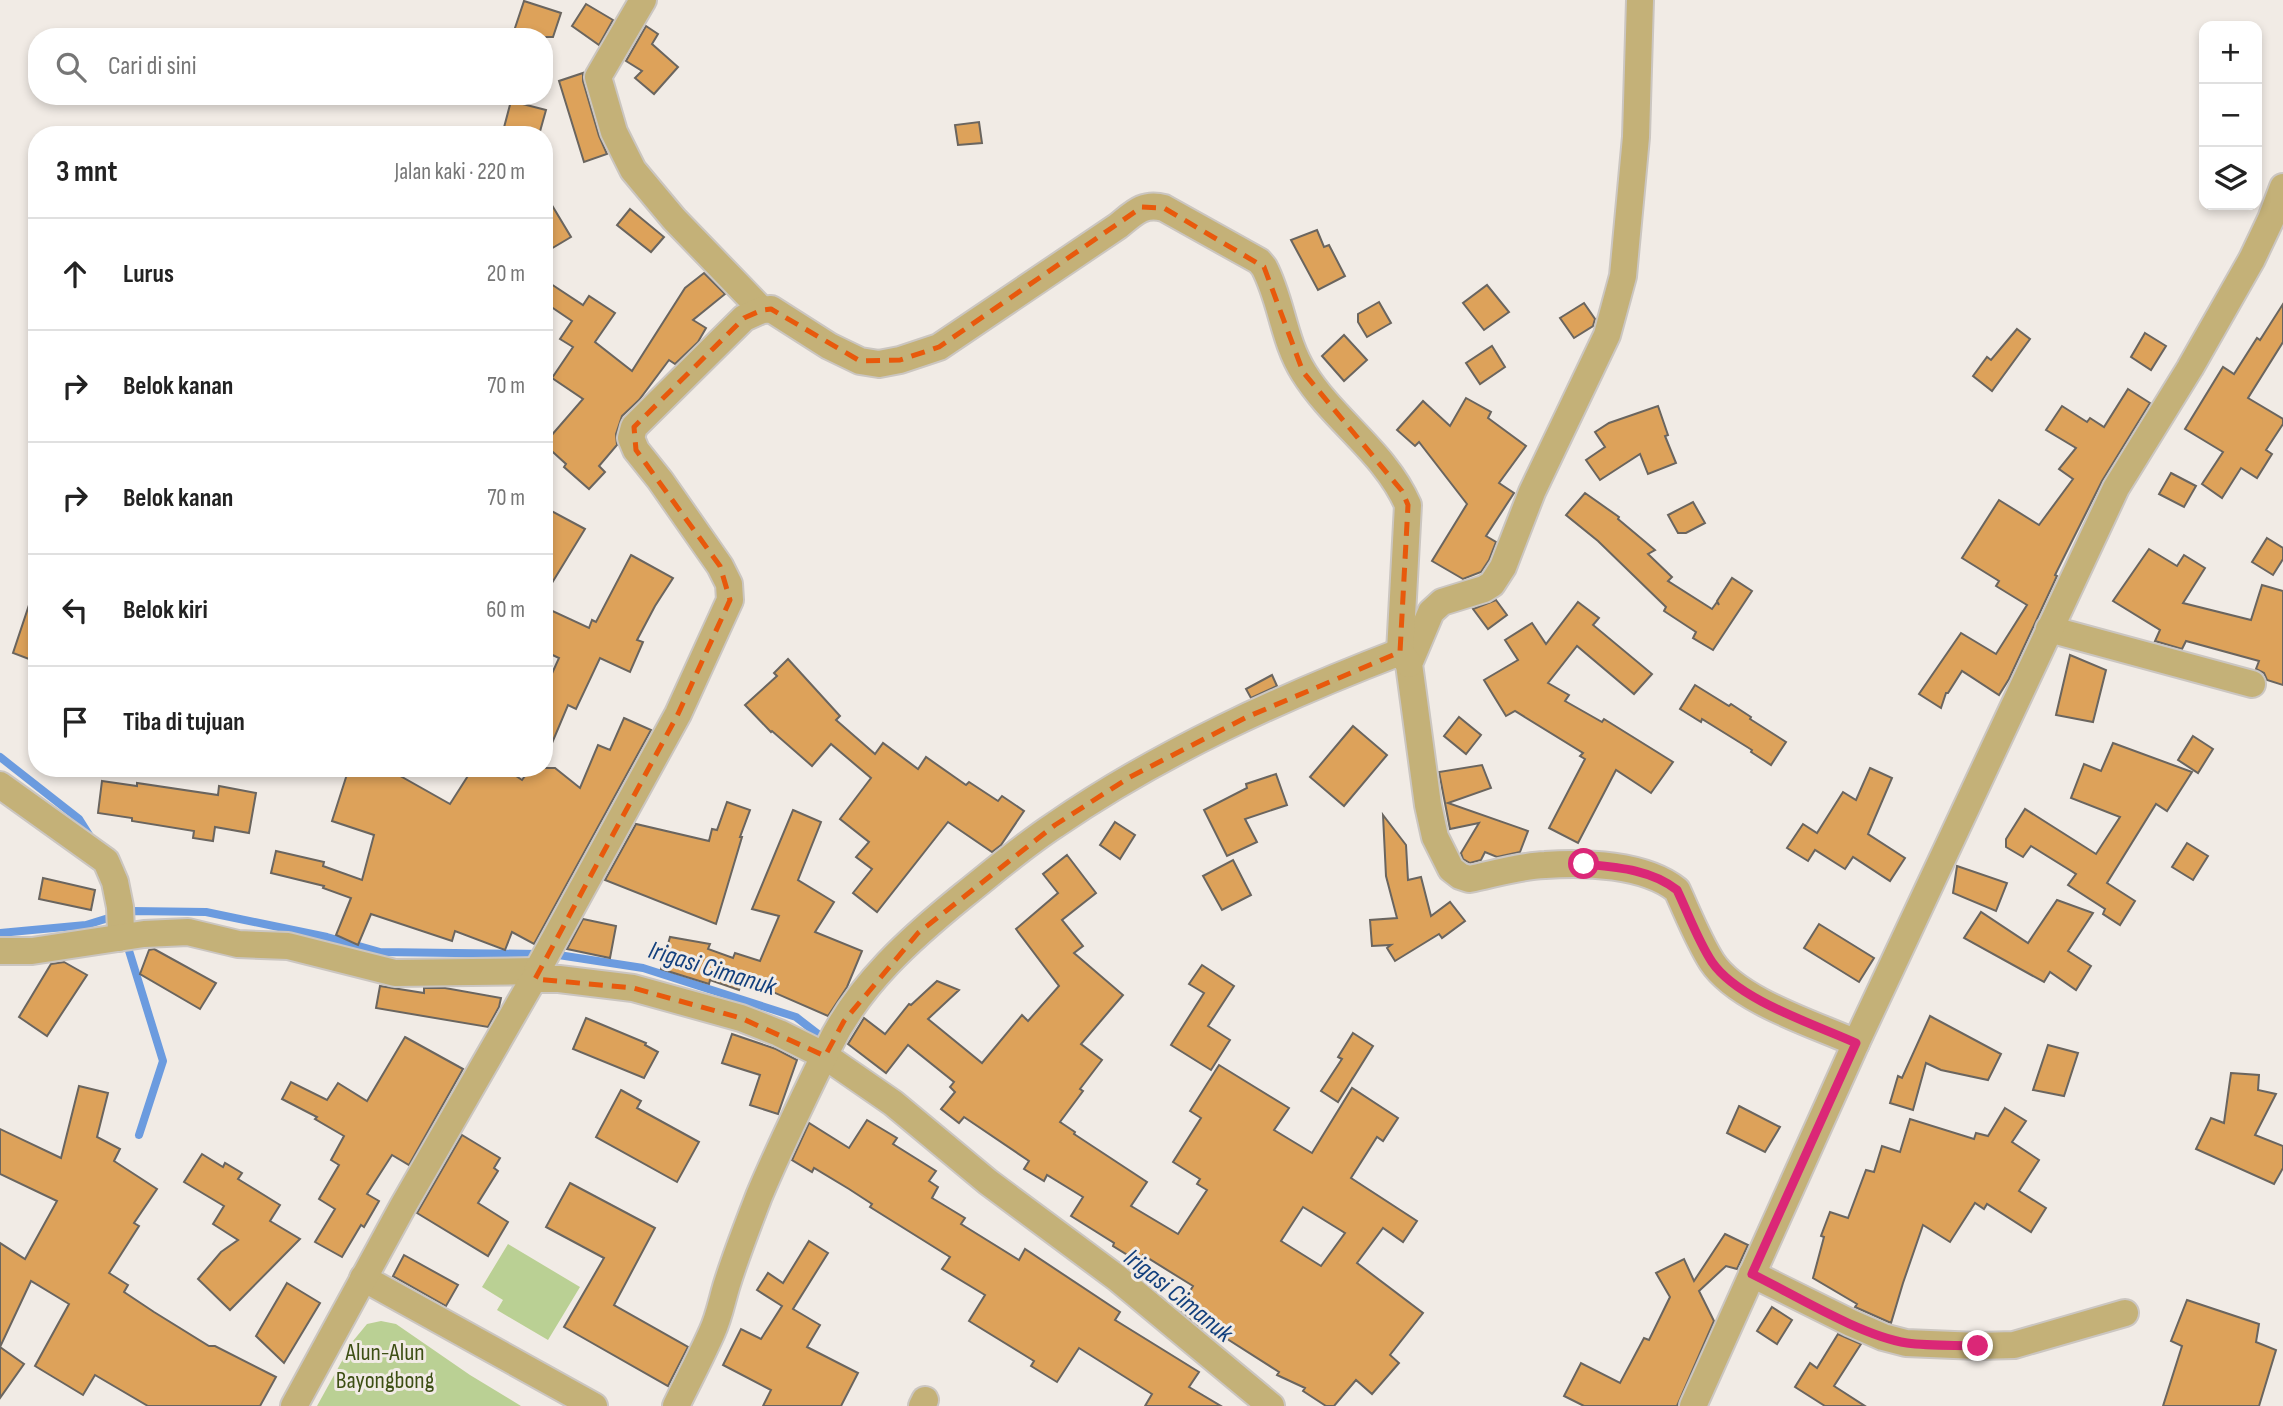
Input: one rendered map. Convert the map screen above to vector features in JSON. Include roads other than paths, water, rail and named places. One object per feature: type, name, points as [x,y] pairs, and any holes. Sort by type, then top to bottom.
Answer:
[{"type":"street","points":[[643,0],[598,78],[614,132],[633,170],[674,219],[762,310]]},
{"type":"street","points":[[676,1406],[714,1329],[727,1282],[760,1195],[827,1052],[844,1021],[877,975],[918,933],[1003,863],[1055,825],[1130,777],[1309,688],[1404,658],[1431,612],[1442,602],[1492,584],[1503,567],[1532,492],[1607,335],[1623,276],[1633,165],[1640,0]]},
{"type":"street","points":[[1693,1406],[1856,1043],[2116,488],[2190,368],[2252,259],[2272,219],[2283,187]]},
{"type":"street","points":[[294,1406],[678,714],[730,600],[729,584],[720,566],[636,450],[631,438],[634,427],[744,318],[762,310],[771,309],[829,346],[860,361],[879,364],[900,360],[939,347],[1142,207],[1164,208],[1259,261],[1273,292],[1287,339],[1303,372],[1383,464],[1402,491],[1408,505],[1404,658],[1428,805],[1435,836],[1451,869],[1469,879],[1543,865],[1614,867],[1656,876],[1677,890],[1712,962],[1732,984],[1783,1011],[1856,1043]]},
{"type":"street","points":[[2049,629],[2252,684]]},
{"type":"street","points":[[0,785],[106,861],[115,882],[125,930]]},
{"type":"street","points":[[0,951],[32,951],[125,930],[188,932],[238,944],[288,946],[395,973],[542,963],[559,979],[633,988],[740,1018],[827,1052],[988,1182],[1117,1278],[1271,1406]]},
{"type":"street","points":[[1752,1274],[1851,1324],[1906,1343],[2014,1345],[2125,1313]]},
{"type":"street","points":[[363,1278],[594,1406]]},
{"type":"waterway","points":[[0,757],[79,819],[91,838]]},
{"type":"waterway","name":"Irigasi Cimanuk","points":[[0,933],[86,925],[131,911],[206,912],[327,937],[380,952],[539,954]]},
{"type":"waterway","points":[[126,941],[163,1061],[139,1135]]},
{"type":"waterway","name":"Irigasi Cimanuk","points":[[552,954],[643,968],[796,1017],[827,1041]]},
{"type":"park label","name":"Alun-Alun Bayongbong","points":[[385,1366]]}]
